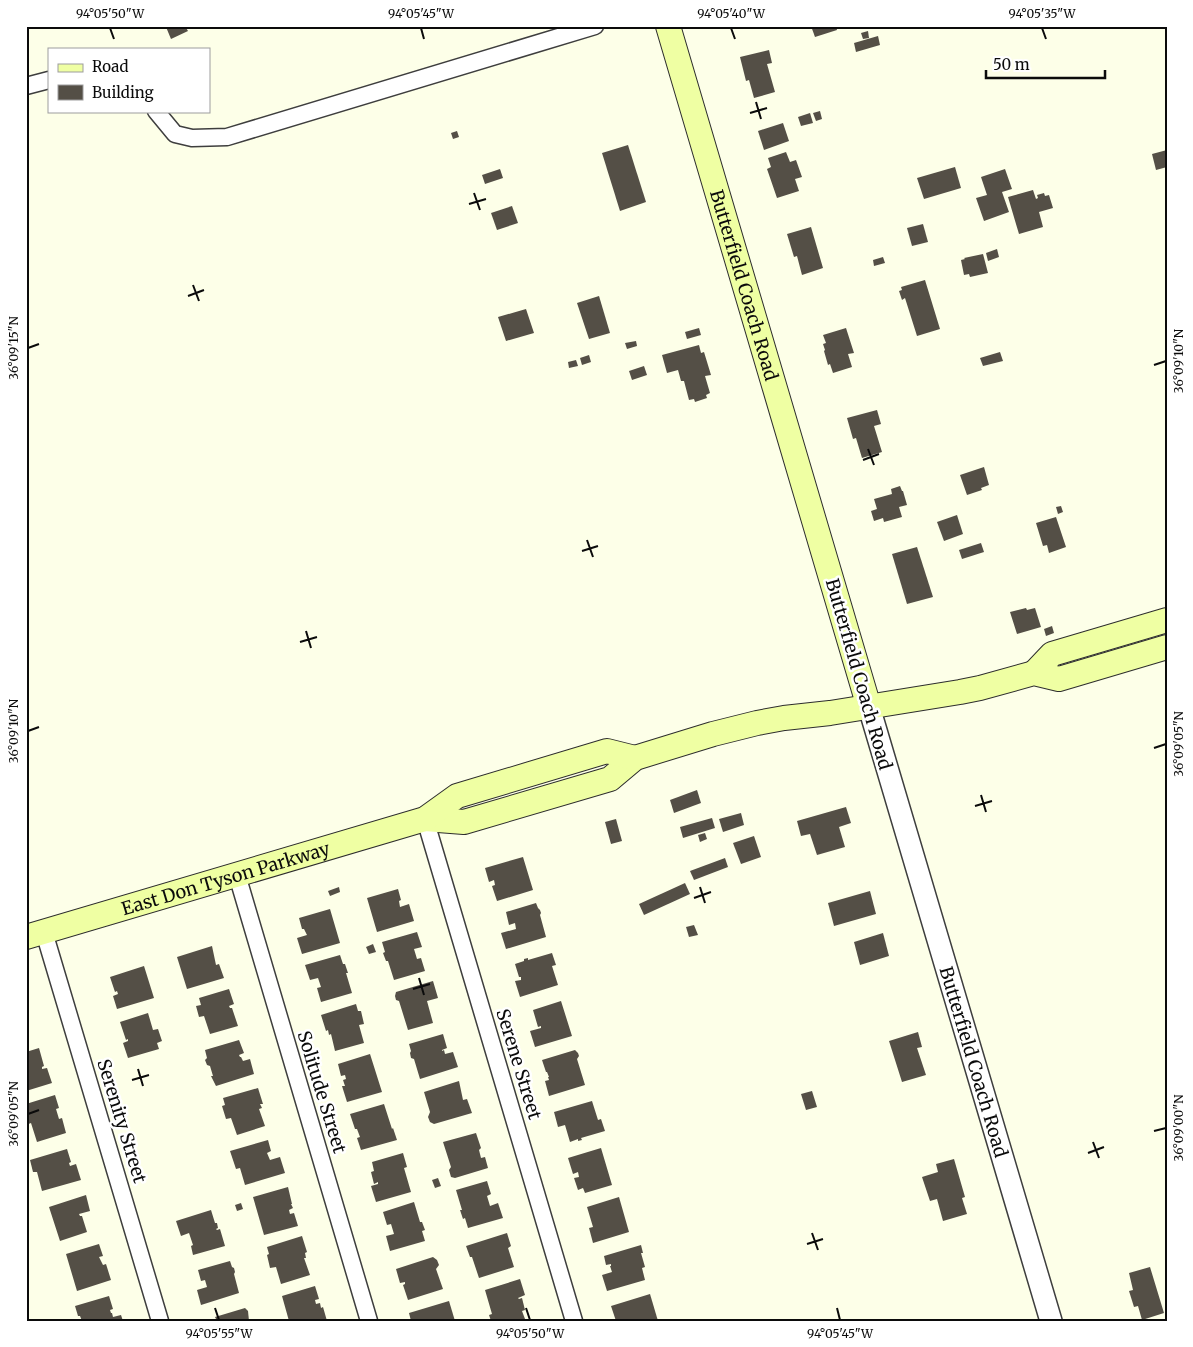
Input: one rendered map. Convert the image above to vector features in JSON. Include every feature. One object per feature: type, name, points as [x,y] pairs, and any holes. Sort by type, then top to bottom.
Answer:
[{"type":"main road","name":"Butterfield Coach Road","points":[[668,26],[869,707]]},
{"type":"main road","points":[[1034,673],[1052,654],[1167,620]]},
{"type":"main road","name":"East Don Tyson Parkway","points":[[35,935],[425,820],[464,822],[592,785],[610,779],[635,758],[713,734],[784,718],[830,713],[980,688],[1034,673],[1059,679],[1167,646]]},
{"type":"street","points":[[157,112],[175,134],[192,138],[227,137],[594,26]]},
{"type":"street","points":[[26,86],[48,80]]},
{"type":"street","name":"Butterfield Coach Road","points":[[869,707],[1051,1321]]},
{"type":"street","name":"Serene Street","points":[[425,820],[574,1321]]},
{"type":"street","name":"Solitude Street","points":[[236,875],[369,1321]]},
{"type":"street","name":"Serenity Street","points":[[35,935],[160,1321]]},
{"type":"building","points":[[185,26],[188,31],[171,39],[166,27]]},
{"type":"building","points":[[811,26],[836,26],[837,30],[815,37]]},
{"type":"building","points":[[868,31],[869,38],[863,39],[861,33]]},
{"type":"building","points":[[878,36],[880,45],[856,52],[854,43]]},
{"type":"building","points":[[769,50],[772,63],[767,64],[775,92],[754,98],[749,80],[746,81],[740,57]]},
{"type":"building","points":[[820,111],[822,119],[816,121],[813,113]]},
{"type":"building","points":[[810,113],[813,123],[801,126],[798,117]]},
{"type":"building","points":[[783,123],[789,141],[764,150],[758,131]]},
{"type":"building","points":[[457,131],[459,137],[453,139],[451,133]]},
{"type":"building","points":[[628,145],[646,202],[620,211],[602,153]]},
{"type":"building","points":[[1167,150],[1167,167],[1156,170],[1152,154]]},
{"type":"building","points":[[786,152],[790,162],[796,160],[802,177],[795,179],[799,191],[777,198],[767,169],[771,167],[768,158]]},
{"type":"building","points":[[955,167],[961,188],[924,199],[917,178]]},
{"type":"building","points":[[500,169],[503,178],[485,184],[482,175]]},
{"type":"building","points":[[1005,169],[1012,189],[1002,192],[1009,212],[984,221],[976,198],[987,195],[981,177]]},
{"type":"building","points":[[1033,190],[1036,199],[1038,198],[1037,195],[1044,193],[1045,196],[1049,195],[1053,208],[1039,212],[1043,227],[1019,234],[1008,197]]},
{"type":"building","points":[[512,206],[518,223],[497,230],[491,213]]},
{"type":"building","points":[[923,224],[928,242],[912,246],[907,228]]},
{"type":"building","points":[[811,227],[823,268],[802,275],[797,256],[794,257],[787,234]]},
{"type":"building","points":[[997,249],[999,257],[988,261],[986,253]]},
{"type":"building","points":[[983,254],[988,273],[970,277],[969,274],[964,275],[961,260]]},
{"type":"building","points":[[883,257],[885,263],[874,266],[873,260]]},
{"type":"building","points":[[925,280],[940,329],[917,336],[905,298],[902,300],[899,291],[902,290],[901,287]]},
{"type":"building","points":[[599,296],[610,333],[589,339],[577,303]]},
{"type":"building","points":[[526,309],[534,333],[506,341],[498,317]]},
{"type":"building","points":[[699,328],[701,335],[687,339],[685,332]]},
{"type":"building","points":[[846,328],[854,353],[848,354],[852,367],[833,373],[830,364],[828,365],[824,351],[823,344],[826,343],[823,335]]},
{"type":"building","points":[[636,341],[637,346],[627,349],[625,343]]},
{"type":"building","points":[[699,345],[701,353],[704,352],[711,375],[705,376],[710,393],[706,395],[707,398],[695,402],[694,399],[689,400],[684,381],[681,381],[678,370],[667,373],[662,355]]},
{"type":"building","points":[[1000,352],[1003,361],[983,366],[980,358]]},
{"type":"building","points":[[589,355],[591,362],[582,365],[580,358]]},
{"type":"building","points":[[576,360],[578,366],[569,368],[568,362]]},
{"type":"building","points":[[644,366],[647,375],[632,380],[629,371]]},
{"type":"building","points":[[877,410],[881,424],[874,426],[882,452],[862,458],[856,438],[853,439],[847,418]]},
{"type":"building","points":[[984,467],[989,485],[981,488],[982,490],[967,495],[960,475]]},
{"type":"building","points":[[900,486],[907,505],[899,507],[902,517],[884,522],[883,518],[874,521],[871,511],[877,509],[874,499],[892,494],[891,489]]},
{"type":"building","points":[[1061,506],[1063,512],[1058,514],[1056,507]]},
{"type":"building","points":[[957,515],[963,534],[944,541],[937,522]]},
{"type":"building","points":[[1056,517],[1066,547],[1049,553],[1047,545],[1043,546],[1036,523]]},
{"type":"building","points":[[981,543],[984,552],[962,559],[959,550]]},
{"type":"building","points":[[917,547],[933,597],[907,604],[892,554]]},
{"type":"building","points":[[1026,608],[1027,610],[1035,608],[1041,627],[1017,634],[1010,612]]},
{"type":"building","points":[[1052,626],[1054,633],[1046,636],[1044,629]]},
{"type":"building","points":[[697,790],[701,803],[674,813],[670,800]]},
{"type":"building","points":[[846,807],[851,823],[839,827],[845,847],[817,855],[810,834],[801,836],[797,821]]},
{"type":"building","points":[[741,813],[744,825],[723,832],[719,819]]},
{"type":"building","points":[[712,818],[715,828],[683,838],[680,827]]},
{"type":"building","points":[[616,819],[622,841],[611,844],[605,822]]},
{"type":"building","points":[[705,833],[707,839],[700,842],[698,835]]},
{"type":"building","points":[[754,836],[761,857],[741,864],[733,843]]},
{"type":"building","points":[[523,857],[533,890],[497,901],[492,886],[495,885],[494,880],[489,882],[485,868]]},
{"type":"building","points":[[725,858],[728,867],[694,880],[690,871]]},
{"type":"building","points":[[685,883],[690,894],[644,915],[639,904]]},
{"type":"building","points":[[339,887],[340,892],[330,896],[328,891]]},
{"type":"building","points":[[398,889],[401,900],[399,901],[400,907],[409,904],[414,921],[377,932],[367,898]]},
{"type":"building","points":[[870,891],[876,914],[834,926],[828,903]]},
{"type":"building","points":[[536,903],[541,913],[546,937],[506,949],[501,933],[516,929],[515,923],[509,925],[506,912]]},
{"type":"building","points":[[330,909],[340,943],[302,954],[297,938],[307,935],[304,929],[302,929],[299,918]]},
{"type":"building","points":[[694,925],[698,935],[689,937],[686,927]]},
{"type":"building","points":[[417,932],[422,947],[414,949],[417,959],[421,958],[425,971],[394,980],[388,961],[386,961],[383,953],[385,952],[382,942]]},
{"type":"building","points":[[883,933],[889,956],[860,965],[854,942]]},
{"type":"building","points":[[373,944],[376,952],[369,954],[366,947]]},
{"type":"building","points":[[212,946],[216,965],[219,964],[224,978],[187,989],[177,957]]},
{"type":"building","points":[[552,953],[556,965],[552,966],[558,985],[520,997],[515,981],[521,980],[521,977],[519,977],[515,964],[524,961],[524,959],[528,958],[528,960]]},
{"type":"building","points":[[340,955],[348,973],[346,973],[352,993],[321,1002],[317,988],[321,987],[318,978],[310,980],[305,965]]},
{"type":"building","points":[[144,966],[154,998],[117,1009],[113,996],[118,994],[117,991],[115,992],[110,977]]},
{"type":"building","points":[[433,981],[438,998],[427,1001],[433,1023],[408,1030],[399,1001],[396,1000],[396,992]]},
{"type":"building","points":[[229,989],[234,1004],[229,1006],[232,1008],[238,1026],[210,1034],[204,1016],[199,1017],[196,1006],[201,1005],[199,998]]},
{"type":"building","points":[[561,1001],[572,1036],[535,1047],[530,1031],[541,1028],[541,1026],[538,1027],[533,1010]]},
{"type":"building","points":[[356,1004],[358,1011],[361,1011],[364,1024],[359,1025],[364,1043],[335,1051],[331,1034],[329,1035],[328,1030],[326,1031],[321,1015]]},
{"type":"building","points":[[148,1013],[153,1030],[158,1029],[162,1041],[157,1043],[159,1049],[128,1058],[123,1043],[128,1041],[128,1039],[126,1040],[120,1022]]},
{"type":"building","points":[[918,1032],[922,1047],[917,1048],[926,1075],[902,1082],[889,1041]]},
{"type":"building","points":[[443,1034],[447,1048],[442,1051],[444,1050],[445,1054],[453,1052],[458,1067],[420,1079],[414,1059],[411,1058],[409,1044]]},
{"type":"building","points":[[239,1040],[244,1053],[239,1055],[243,1061],[250,1059],[254,1074],[216,1086],[211,1076],[213,1076],[210,1066],[207,1065],[205,1060],[207,1058],[205,1050]]},
{"type":"building","points":[[39,1048],[44,1066],[42,1069],[47,1068],[52,1083],[26,1091],[26,1052]]},
{"type":"building","points":[[575,1050],[579,1056],[577,1059],[585,1085],[549,1096],[545,1081],[549,1080],[549,1077],[542,1060]]},
{"type":"building","points":[[370,1054],[382,1092],[347,1102],[342,1086],[345,1086],[343,1080],[346,1079],[345,1075],[341,1076],[338,1064]]},
{"type":"building","points":[[459,1081],[463,1100],[467,1099],[472,1113],[434,1124],[430,1122],[428,1117],[430,1112],[424,1092]]},
{"type":"building","points":[[258,1088],[263,1104],[260,1104],[262,1108],[259,1109],[265,1126],[237,1135],[231,1118],[226,1119],[222,1106],[225,1105],[223,1098]]},
{"type":"building","points":[[812,1091],[817,1107],[806,1110],[801,1094]]},
{"type":"building","points":[[55,1095],[59,1108],[56,1109],[59,1119],[62,1118],[66,1133],[37,1142],[31,1123],[26,1125],[26,1112],[28,1112],[26,1104]]},
{"type":"building","points":[[592,1101],[598,1120],[601,1119],[605,1131],[581,1138],[582,1140],[578,1141],[578,1139],[570,1142],[565,1125],[558,1127],[554,1112]]},
{"type":"building","points":[[384,1104],[397,1140],[361,1150],[357,1138],[360,1137],[350,1114]]},
{"type":"building","points":[[476,1133],[481,1148],[479,1150],[481,1158],[485,1157],[488,1168],[455,1178],[451,1177],[449,1170],[451,1167],[443,1142]]},
{"type":"building","points":[[268,1140],[271,1151],[267,1153],[270,1160],[280,1157],[285,1173],[245,1185],[240,1168],[236,1169],[230,1151]]},
{"type":"building","points":[[601,1148],[612,1185],[585,1193],[583,1188],[578,1190],[574,1178],[579,1177],[578,1172],[573,1174],[568,1158]]},
{"type":"building","points":[[67,1149],[71,1162],[69,1163],[70,1166],[76,1164],[81,1180],[42,1191],[37,1172],[33,1172],[30,1160]]},
{"type":"building","points":[[403,1153],[407,1167],[404,1168],[411,1192],[376,1202],[371,1186],[378,1184],[378,1182],[374,1184],[371,1172],[374,1171],[372,1162]]},
{"type":"building","points":[[954,1159],[965,1197],[962,1198],[967,1214],[943,1221],[937,1199],[930,1201],[922,1177],[938,1172],[936,1164]]},
{"type":"building","points":[[438,1178],[441,1186],[435,1188],[432,1180]]},
{"type":"building","points":[[487,1181],[491,1194],[487,1196],[490,1206],[498,1203],[503,1218],[468,1228],[460,1210],[462,1210],[456,1190]]},
{"type":"building","points":[[288,1187],[293,1208],[289,1210],[290,1214],[294,1213],[298,1226],[264,1235],[253,1197]]},
{"type":"building","points":[[86,1195],[90,1211],[79,1214],[82,1216],[87,1232],[60,1241],[49,1207]]},
{"type":"building","points":[[619,1197],[629,1232],[593,1243],[589,1228],[593,1227],[587,1207]]},
{"type":"building","points":[[414,1202],[420,1222],[422,1222],[425,1230],[422,1231],[425,1241],[390,1251],[386,1236],[394,1234],[391,1224],[387,1225],[383,1212]]},
{"type":"building","points":[[241,1203],[243,1209],[237,1211],[235,1205]]},
{"type":"building","points":[[211,1210],[215,1223],[217,1223],[218,1228],[216,1229],[220,1229],[225,1246],[193,1255],[191,1246],[193,1245],[189,1233],[181,1236],[176,1221]]},
{"type":"building","points":[[507,1233],[511,1246],[508,1248],[514,1267],[479,1278],[466,1246]]},
{"type":"building","points":[[302,1236],[307,1252],[305,1253],[306,1258],[304,1258],[310,1275],[281,1284],[276,1267],[270,1268],[267,1247]]},
{"type":"building","points":[[99,1244],[103,1256],[99,1257],[103,1265],[106,1264],[111,1280],[77,1291],[66,1254]]},
{"type":"building","points":[[641,1245],[645,1267],[642,1268],[645,1280],[607,1291],[602,1275],[612,1272],[611,1264],[606,1265],[604,1256]]},
{"type":"building","points":[[433,1257],[439,1265],[436,1269],[443,1289],[408,1300],[403,1285],[405,1282],[400,1283],[396,1269]]},
{"type":"building","points":[[230,1261],[234,1268],[239,1293],[201,1305],[197,1290],[207,1287],[205,1280],[201,1281],[198,1270]]},
{"type":"building","points":[[1150,1267],[1164,1313],[1142,1320],[1138,1306],[1134,1307],[1129,1291],[1133,1290],[1129,1273]]},
{"type":"building","points":[[520,1279],[525,1295],[518,1298],[522,1298],[525,1310],[522,1311],[525,1319],[518,1321],[491,1321],[489,1315],[492,1314],[485,1290]]},
{"type":"building","points":[[315,1286],[319,1299],[315,1300],[316,1304],[320,1303],[321,1308],[323,1307],[327,1321],[289,1321],[282,1296]]},
{"type":"building","points":[[650,1294],[658,1321],[616,1321],[611,1306]]},
{"type":"building","points":[[109,1296],[113,1309],[110,1310],[113,1317],[121,1315],[123,1321],[82,1321],[80,1316],[78,1316],[75,1306]]},
{"type":"building","points":[[449,1301],[455,1321],[411,1321],[409,1313]]},
{"type":"building","points":[[245,1308],[248,1311],[249,1321],[217,1321],[215,1317]]}]
